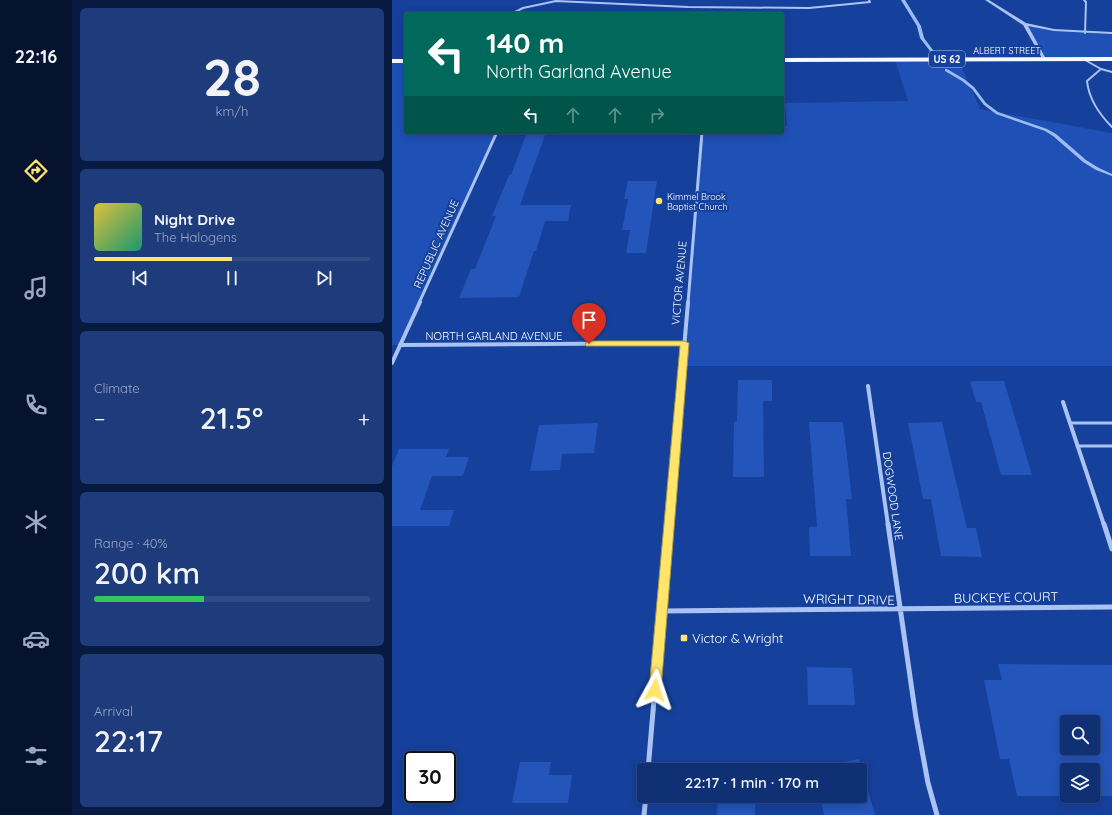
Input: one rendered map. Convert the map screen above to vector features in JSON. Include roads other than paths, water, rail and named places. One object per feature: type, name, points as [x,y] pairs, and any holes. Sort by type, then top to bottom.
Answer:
[{"type":"main road","name":"ALBERT STREET","points":[[784,60],[1112,59]]},
{"type":"main road","points":[[392,61],[404,61]]},
{"type":"street","points":[[987,0],[1025,24],[1054,30],[1085,33],[1112,33]]},
{"type":"street","points":[[1025,24],[1044,59]]},
{"type":"street","name":"REPUBLIC AVENUE","points":[[392,363],[496,134]]},
{"type":"street","name":"VICTOR AVENUE","points":[[649,763],[663,611],[702,134]]},
{"type":"street","name":"NORTH GARLAND AVENUE","points":[[400,345],[684,343]]},
{"type":"street","name":"DOGWOOD LANE","points":[[868,386],[900,609]]},
{"type":"street","points":[[1063,402],[1112,549]]},
{"type":"street","name":"BUCKEYE COURT","points":[[900,609],[1112,607]]},
{"type":"street","name":"WRIGHT DRIVE","points":[[663,611],[900,609],[917,725],[928,783],[937,815]]},
{"type":"street","points":[[644,815],[645,803]]},
{"type":"lane","points":[[515,12],[523,8],[556,1],[688,7],[809,8],[870,2],[869,0]]},
{"type":"lane","points":[[1084,0],[1086,2],[1085,33]]},
{"type":"lane","points":[[1084,59],[1101,69],[1112,72]]},
{"type":"lane","points":[[1101,69],[1087,81],[1087,91],[1104,120],[1112,127]]},
{"type":"lane","points":[[1070,423],[1112,423]]},
{"type":"lane","points":[[1077,446],[1112,446]]},
{"type":"waterway","points":[[903,0],[919,26],[922,38],[931,50]]},
{"type":"waterway","points":[[946,70],[973,88],[985,104],[997,113],[1046,130],[1084,161],[1112,175]]},
{"type":"place","name":"Kimmel Brook Baptist Church","points":[[659,201]]},
{"type":"place","name":"Victor & Wright","points":[[684,638]]}]
